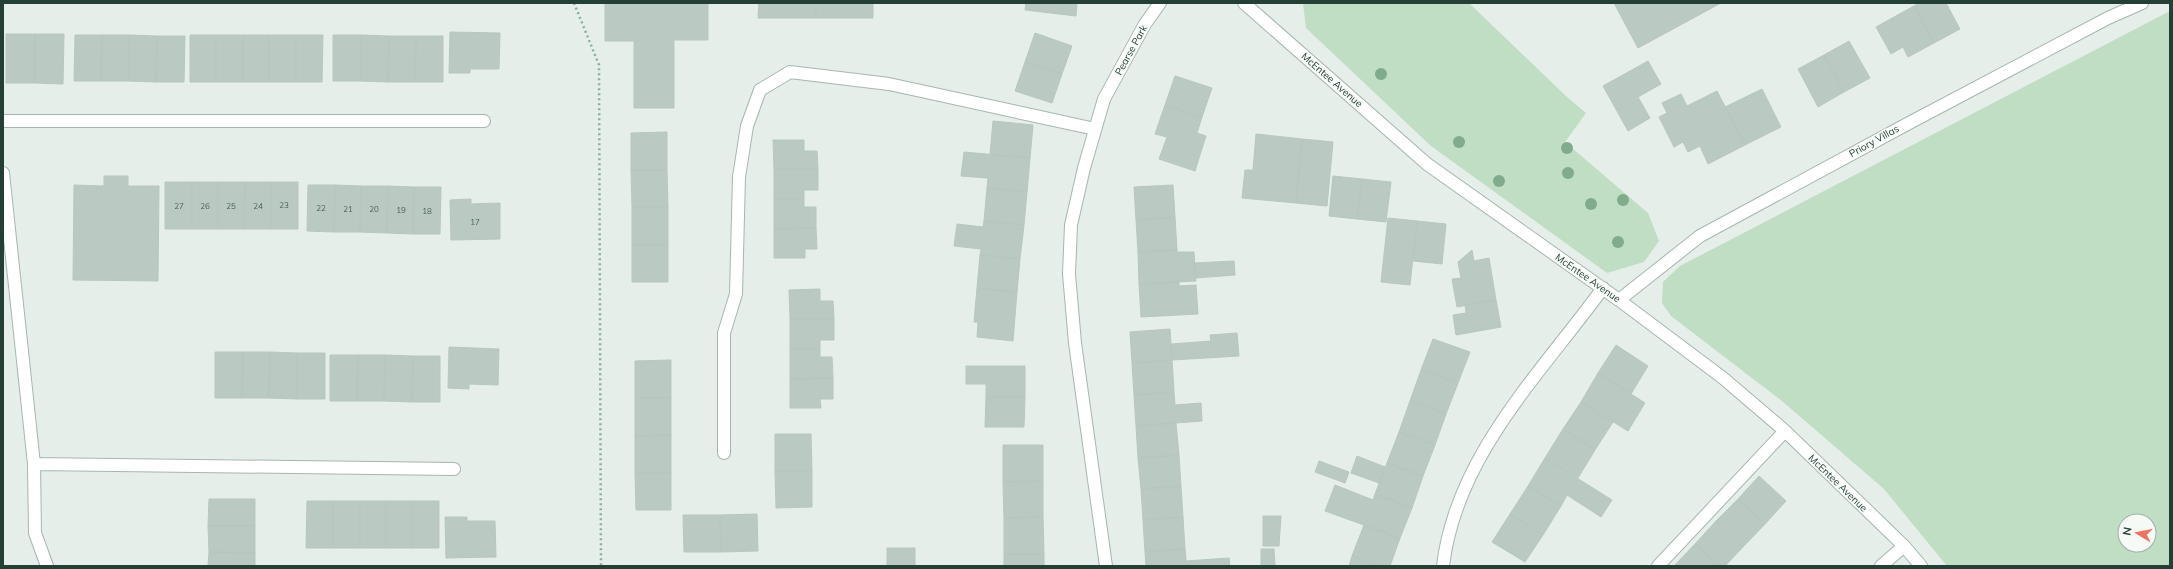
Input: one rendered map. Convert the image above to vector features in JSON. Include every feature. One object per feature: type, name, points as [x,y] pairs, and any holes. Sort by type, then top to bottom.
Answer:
[{"type":"street","name":"Pearse Park","points":[[1106,566],[1075,343],[1069,274],[1071,225],[1095,129],[1104,100],[1145,24],[1160,3]]},
{"type":"street","name":"McEntee Avenue","points":[[1244,3],[1427,164],[1603,288],[1723,378],[1786,431],[1904,546],[1921,566]]},
{"type":"street","name":"Priory Villas","points":[[1619,300],[1700,236],[2108,18],[2142,3]]},
{"type":"street","points":[[724,453],[724,333],[736,294],[739,177],[747,126],[760,90],[790,72],[889,84],[1095,129]]},
{"type":"street","points":[[3,121],[484,121]]},
{"type":"street","points":[[3,173],[34,464],[35,533],[47,566]]},
{"type":"street","points":[[1443,566],[1446,540],[1472,472],[1513,403],[1603,288]]},
{"type":"street","points":[[1658,566],[1786,431]]},
{"type":"street","points":[[34,464],[454,469]]},
{"type":"street","points":[[1881,566],[1904,546]]},
{"type":"path","points":[[574,3],[599,65],[601,566]]},
{"type":"green space","points":[[1303,3],[1469,3],[1568,98],[1586,113],[1565,142],[1648,213],[1659,241],[1644,262],[1607,273],[1431,146],[1306,28]]},
{"type":"green space","points":[[2170,11],[2170,566],[1947,566],[1884,489],[1782,401],[1671,316],[1662,303],[1663,282],[1680,266]]},
{"type":"building","points":[[605,3],[708,3],[708,40],[674,40],[674,108],[634,108],[634,41],[605,41]]},
{"type":"building","points":[[759,3],[816,3],[816,18],[758,18]]},
{"type":"building","points":[[816,3],[873,3],[873,18],[816,18]]},
{"type":"building","points":[[1026,3],[1077,3],[1076,16],[1025,10]]},
{"type":"building","points":[[1614,3],[1721,3],[1638,48]]},
{"type":"building","points":[[1919,3],[1946,3],[1960,29],[1934,43],[1914,6]]},
{"type":"building","points":[[1914,6],[1934,43],[1908,57],[1903,47],[1891,54],[1876,27]]},
{"type":"building","points":[[450,32],[500,33],[499,69],[470,69],[470,73],[449,73]]},
{"type":"building","points":[[1035,33],[1072,46],[1062,74],[1025,62]]},
{"type":"building","points":[[6,34],[35,34],[35,83],[6,83]]},
{"type":"building","points":[[35,34],[64,34],[63,84],[35,83]]},
{"type":"building","points":[[75,35],[102,35],[101,81],[74,81]]},
{"type":"building","points":[[102,35],[129,35],[129,81],[101,81]]},
{"type":"building","points":[[129,35],[157,36],[156,82],[129,81]]},
{"type":"building","points":[[190,35],[216,35],[216,82],[190,82]]},
{"type":"building","points":[[216,35],[243,35],[243,82],[216,82]]},
{"type":"building","points":[[243,35],[269,35],[269,82],[243,82]]},
{"type":"building","points":[[269,35],[296,35],[296,82],[269,82]]},
{"type":"building","points":[[296,35],[323,35],[322,82],[296,82]]},
{"type":"building","points":[[333,35],[361,35],[361,81],[333,81]]},
{"type":"building","points":[[361,35],[389,36],[388,82],[361,81]]},
{"type":"building","points":[[157,36],[185,36],[184,82],[156,82]]},
{"type":"building","points":[[389,36],[416,36],[415,82],[388,82]]},
{"type":"building","points":[[416,36],[443,36],[443,82],[415,82]]},
{"type":"building","points":[[1849,41],[1870,78],[1844,92],[1824,55]]},
{"type":"building","points":[[1824,55],[1844,92],[1818,107],[1798,69]]},
{"type":"building","points":[[1648,61],[1661,84],[1638,97],[1650,118],[1628,131],[1603,86]]},
{"type":"building","points":[[1025,62],[1062,74],[1052,103],[1015,91]]},
{"type":"building","points":[[1175,76],[1212,88],[1202,117],[1165,105]]},
{"type":"building","points":[[1762,89],[1781,127],[1745,145],[1725,107]]},
{"type":"building","points":[[1717,91],[1745,145],[1708,164],[1700,146],[1688,152],[1683,142],[1674,147],[1659,117],[1667,113],[1662,103],[1681,94],[1687,106]]},
{"type":"building","points":[[1165,105],[1202,117],[1197,133],[1206,136],[1195,171],[1159,159],[1167,137],[1155,134]]},
{"type":"building","points":[[993,121],[1033,125],[1030,158],[990,155]]},
{"type":"building","points":[[667,132],[667,170],[631,170],[631,133]]},
{"type":"building","points":[[1256,134],[1302,139],[1296,203],[1242,198],[1245,170],[1253,170]]},
{"type":"building","points":[[1302,139],[1333,142],[1327,206],[1296,203]]},
{"type":"building","points":[[773,140],[804,140],[804,151],[817,151],[818,169],[774,169]]},
{"type":"building","points":[[964,152],[1030,158],[1027,192],[987,188],[988,178],[961,176]]},
{"type":"building","points":[[774,169],[818,169],[818,190],[804,190],[804,199],[774,199]]},
{"type":"building","points":[[631,170],[667,170],[668,207],[632,207]]},
{"type":"building","points":[[104,176],[128,176],[128,186],[159,186],[158,281],[73,280],[74,185],[104,186]]},
{"type":"building","points":[[1333,176],[1362,179],[1357,219],[1329,216]]},
{"type":"building","points":[[1362,179],[1391,182],[1386,222],[1357,219]]},
{"type":"building","points":[[165,182],[192,182],[192,229],[165,229]]},
{"type":"building","points":[[192,182],[218,182],[218,229],[192,229]]},
{"type":"building","points":[[218,182],[245,182],[244,229],[218,229]]},
{"type":"building","points":[[245,182],[271,182],[271,229],[244,229]]},
{"type":"building","points":[[271,182],[298,182],[298,229],[271,229]]},
{"type":"building","points":[[308,185],[335,185],[334,232],[307,231]]},
{"type":"building","points":[[335,185],[361,186],[360,232],[334,232]]},
{"type":"building","points":[[1173,185],[1175,217],[1136,220],[1134,187]]},
{"type":"building","points":[[361,186],[388,186],[387,233],[360,232]]},
{"type":"building","points":[[388,186],[414,187],[413,234],[387,233]]},
{"type":"building","points":[[414,187],[441,187],[440,234],[413,234]]},
{"type":"building","points":[[987,188],[1027,192],[1024,225],[984,221]]},
{"type":"building","points":[[471,199],[471,204],[500,203],[500,239],[451,240],[450,200]]},
{"type":"building","points":[[774,199],[804,199],[804,207],[816,207],[816,228],[774,229]]},
{"type":"building","points":[[632,207],[668,207],[668,245],[632,245]]},
{"type":"building","points":[[1175,217],[1177,250],[1138,252],[1136,220]]},
{"type":"building","points":[[1388,218],[1417,221],[1410,285],[1381,282]]},
{"type":"building","points":[[984,221],[1024,225],[1020,259],[980,255],[981,249],[954,246],[957,224],[983,227]]},
{"type":"building","points":[[1417,221],[1446,224],[1442,264],[1413,261]]},
{"type":"building","points":[[816,228],[817,249],[805,249],[805,258],[774,258],[774,229]]},
{"type":"building","points":[[632,245],[668,245],[668,282],[632,282]]},
{"type":"building","points":[[1177,250],[1177,252],[1194,252],[1196,281],[1139,284],[1138,252]]},
{"type":"building","points":[[1472,250],[1474,261],[1489,258],[1496,300],[1457,307],[1452,279],[1461,278],[1458,262]]},
{"type":"building","points":[[980,255],[1020,259],[1017,292],[977,288]]},
{"type":"building","points":[[1234,261],[1235,275],[1195,278],[1194,263]]},
{"type":"building","points":[[1179,282],[1179,286],[1196,285],[1198,314],[1141,317],[1139,284]]},
{"type":"building","points":[[977,288],[1017,292],[1013,341],[977,337],[978,322],[974,322]]},
{"type":"building","points":[[820,289],[820,301],[833,301],[834,319],[790,319],[789,290]]},
{"type":"building","points":[[1496,300],[1501,327],[1456,335],[1453,315],[1466,313],[1465,305]]},
{"type":"building","points":[[790,319],[834,319],[834,340],[820,340],[820,349],[790,349]]},
{"type":"building","points":[[1170,329],[1172,360],[1132,363],[1130,332]]},
{"type":"building","points":[[1237,333],[1239,356],[1172,360],[1171,344],[1211,341],[1210,335]]},
{"type":"building","points":[[1433,339],[1470,352],[1458,383],[1421,370]]},
{"type":"building","points":[[1616,345],[1648,366],[1631,394],[1598,373]]},
{"type":"building","points":[[449,347],[499,349],[498,385],[469,384],[469,389],[448,388]]},
{"type":"building","points":[[790,349],[820,349],[820,357],[832,357],[833,378],[790,379]]},
{"type":"building","points":[[215,352],[243,352],[242,398],[215,398]]},
{"type":"building","points":[[243,352],[270,352],[269,398],[242,398]]},
{"type":"building","points":[[270,352],[297,353],[297,399],[269,398]]},
{"type":"building","points":[[297,353],[325,353],[325,399],[297,399]]},
{"type":"building","points":[[330,355],[358,355],[357,401],[330,401]]},
{"type":"building","points":[[358,355],[385,355],[384,401],[357,401]]},
{"type":"building","points":[[385,355],[413,356],[412,402],[384,401]]},
{"type":"building","points":[[413,356],[440,356],[440,402],[412,402]]},
{"type":"building","points":[[671,360],[671,398],[635,398],[635,361]]},
{"type":"building","points":[[1172,360],[1174,392],[1134,395],[1132,363]]},
{"type":"building","points":[[966,366],[1025,366],[1025,397],[986,397],[986,384],[966,384]]},
{"type":"building","points":[[1421,370],[1458,383],[1446,414],[1410,401]]},
{"type":"building","points":[[1598,373],[1645,403],[1628,431],[1581,402]]},
{"type":"building","points":[[833,378],[833,399],[820,399],[821,408],[790,408],[790,379]]},
{"type":"building","points":[[1174,392],[1175,405],[1201,403],[1202,421],[1136,426],[1134,395]]},
{"type":"building","points":[[986,397],[1025,397],[1024,427],[985,427]]},
{"type":"building","points":[[635,398],[671,398],[671,435],[635,436]]},
{"type":"building","points":[[1410,401],[1446,414],[1435,445],[1399,432]]},
{"type":"building","points":[[1581,402],[1613,422],[1595,450],[1563,429]]},
{"type":"building","points":[[1176,423],[1179,455],[1138,458],[1136,426]]},
{"type":"building","points":[[1563,429],[1595,450],[1578,478],[1545,458]]},
{"type":"building","points":[[1399,432],[1435,445],[1423,476],[1387,463]]},
{"type":"building","points":[[775,434],[811,434],[812,471],[775,471]]},
{"type":"building","points":[[671,435],[671,473],[635,473],[635,436]]},
{"type":"building","points":[[1003,445],[1043,445],[1043,481],[1003,482]]},
{"type":"building","points":[[1179,455],[1181,486],[1141,489],[1138,458]]},
{"type":"building","points":[[1357,456],[1385,467],[1379,483],[1351,473]]},
{"type":"building","points":[[1545,458],[1612,500],[1601,517],[1567,495],[1561,506],[1528,486]]},
{"type":"building","points":[[1319,461],[1349,472],[1345,483],[1315,472]]},
{"type":"building","points":[[1387,463],[1423,476],[1412,508],[1375,494]]},
{"type":"building","points":[[775,471],[812,471],[812,507],[776,508]]},
{"type":"building","points":[[635,473],[671,473],[671,510],[636,510]]},
{"type":"building","points":[[1759,476],[1786,501],[1765,524],[1738,499]]},
{"type":"building","points":[[1043,481],[1043,517],[1004,518],[1003,482]]},
{"type":"building","points":[[1335,485],[1373,500],[1375,494],[1412,508],[1400,538],[1325,511]]},
{"type":"building","points":[[1181,486],[1183,517],[1143,520],[1141,489]]},
{"type":"building","points":[[1528,486],[1561,506],[1543,535],[1510,514]]},
{"type":"building","points":[[209,499],[255,499],[255,526],[208,526]]},
{"type":"building","points":[[1738,499],[1765,524],[1743,547],[1716,521]]},
{"type":"building","points":[[307,501],[333,501],[333,548],[306,548]]},
{"type":"building","points":[[333,501],[360,501],[360,548],[333,548]]},
{"type":"building","points":[[360,501],[386,501],[386,548],[360,548]]},
{"type":"building","points":[[386,501],[412,501],[412,548],[386,548]]},
{"type":"building","points":[[412,501],[439,501],[439,548],[412,548]]},
{"type":"building","points":[[757,514],[758,551],[721,552],[720,515]]},
{"type":"building","points":[[1510,514],[1543,535],[1525,562],[1492,542]]},
{"type":"building","points":[[683,515],[720,515],[721,552],[684,552]]},
{"type":"building","points":[[1263,516],[1281,516],[1279,546],[1263,546]]},
{"type":"building","points":[[445,517],[467,517],[467,521],[495,521],[496,557],[446,558]]},
{"type":"building","points":[[1043,517],[1044,554],[1004,554],[1004,518]]},
{"type":"building","points":[[1183,517],[1185,549],[1145,552],[1143,520]]},
{"type":"building","points":[[1716,521],[1743,547],[1725,566],[1719,566],[1695,544]]},
{"type":"building","points":[[1364,525],[1400,538],[1390,566],[1379,566],[1352,556]]},
{"type":"building","points":[[208,526],[255,526],[255,553],[209,552]]},
{"type":"building","points":[[1695,544],[1719,566],[1674,566]]},
{"type":"building","points":[[887,548],[915,548],[915,566],[887,566]]},
{"type":"building","points":[[1185,549],[1186,561],[1229,558],[1230,566],[1146,566],[1145,552]]},
{"type":"building","points":[[1261,549],[1274,549],[1275,566],[1261,566]]},
{"type":"building","points":[[209,552],[255,553],[255,566],[208,566]]},
{"type":"building","points":[[1004,554],[1044,554],[1044,566],[1004,566]]},
{"type":"building","points":[[1352,556],[1379,566],[1349,566]]}]
